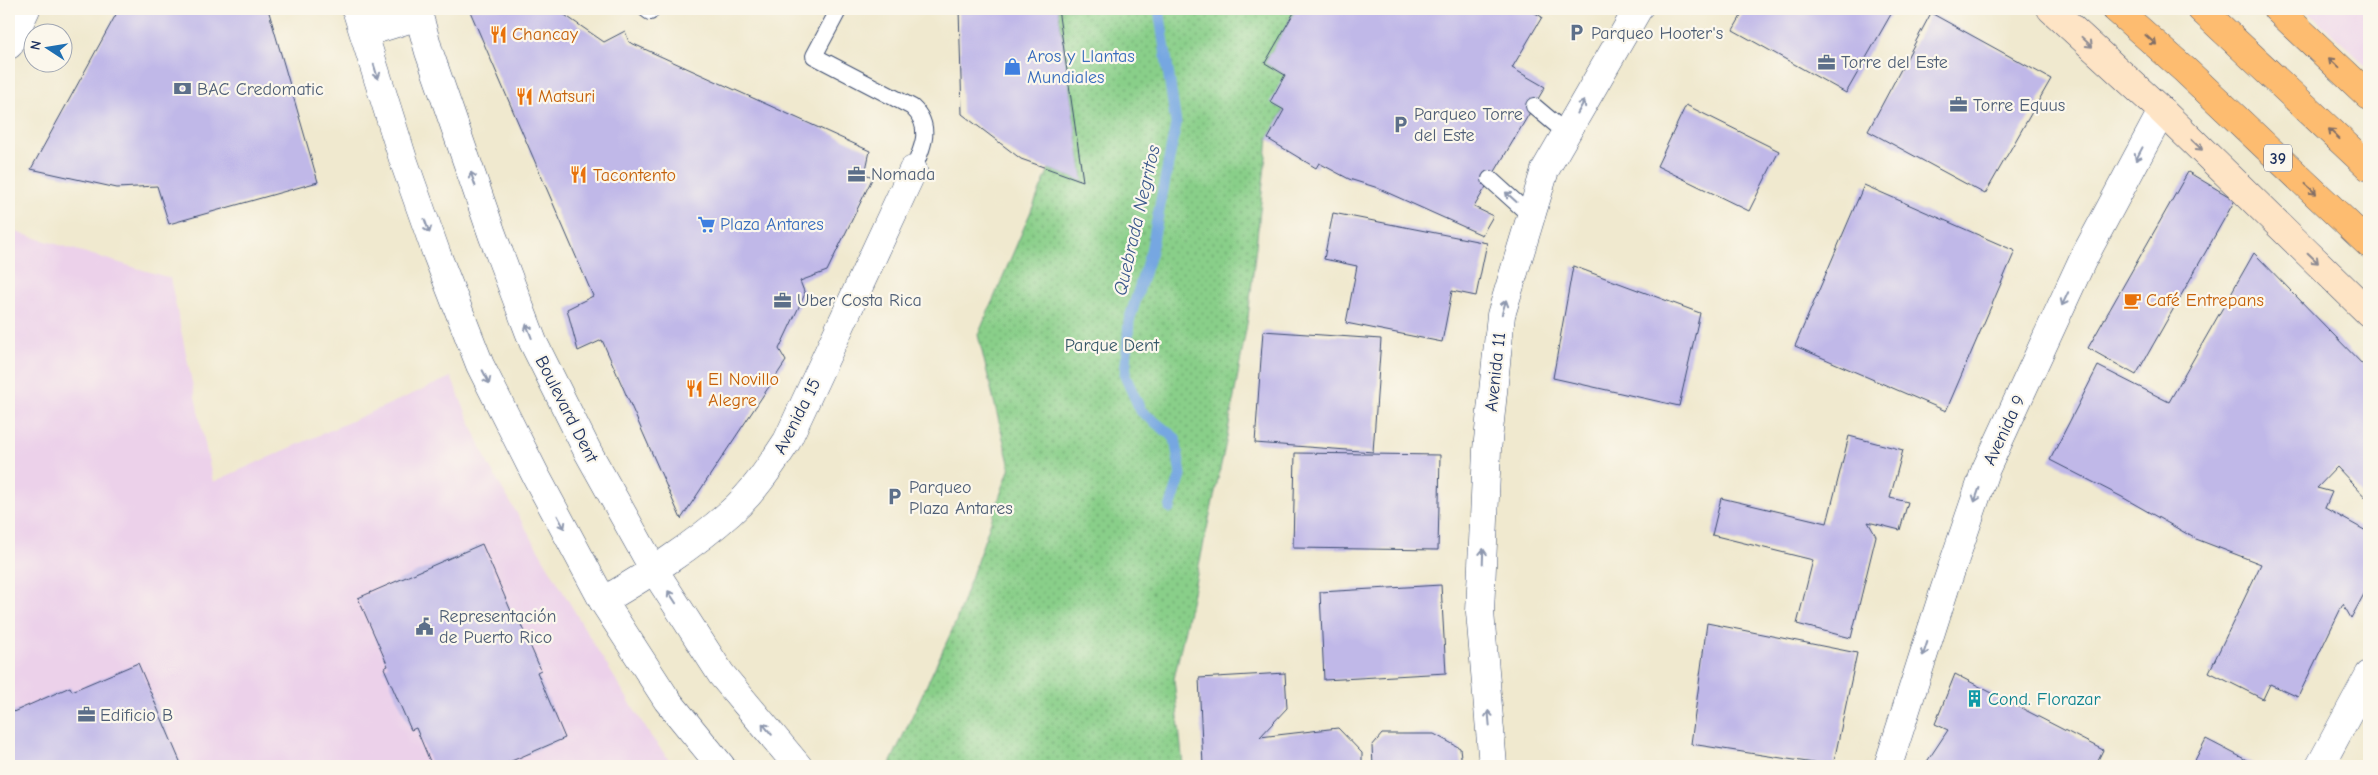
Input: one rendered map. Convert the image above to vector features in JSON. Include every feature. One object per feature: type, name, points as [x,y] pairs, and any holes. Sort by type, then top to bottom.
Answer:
[{"type":"highway","name":"39","points":[[2116,9],[2186,71],[2369,244]]},
{"type":"highway","points":[[2201,9],[2369,167]]},
{"type":"highway","points":[[2276,9],[2369,96]]},
{"type":"main road","points":[[2052,9],[2162,111],[2369,314]]},
{"type":"street","points":[[9,45],[26,9]]},
{"type":"street","name":"Avenida 11","points":[[1493,766],[1480,612],[1487,450],[1501,315],[1545,170],[1638,9]]},
{"type":"street","points":[[420,11],[360,21],[406,168],[480,365],[536,476],[603,601],[667,700],[721,766]]},
{"type":"street","name":"Boulevard Dent","points":[[420,11],[429,52],[492,234],[533,342],[588,452],[654,570],[721,674],[798,766]]},
{"type":"street","name":"Avenida 9","points":[[1888,766],[1985,471],[2082,261],[2162,111]]},
{"type":"street","name":"Avenida 15","points":[[603,601],[654,570],[730,514],[751,491],[776,458],[787,441],[913,170]]},
{"type":"street","points":[[2320,766],[2369,675]]},
{"type":"lane","points":[[839,9],[814,56],[912,107],[920,114],[926,134],[913,170]]},
{"type":"lane","points":[[1534,106],[1566,133]]},
{"type":"lane","points":[[1490,179],[1531,216]]},
{"type":"shaded area","points":[[2305,9],[2369,9],[2369,68]]},
{"type":"shaded area","points":[[9,230],[170,278],[213,482],[451,377],[489,466],[595,646],[650,735],[674,766],[9,766]]},
{"type":"green space","name":"Parque Dent","points":[[1058,9],[1296,9],[1265,63],[1285,75],[1284,110],[1268,139],[1248,318],[1226,442],[1174,679],[1183,766],[889,766],[955,624],[1010,467],[978,335],[1049,169],[1083,181]]},
{"type":"building","name":"BAC Credomatic","points":[[119,9],[268,9],[318,182],[169,224],[157,186],[117,188],[31,169]]},
{"type":"building","name":"Plaza Antares","points":[[469,9],[556,9],[604,42],[625,31],[629,42],[870,151],[865,174],[873,177],[827,271],[800,281],[805,294],[779,349],[786,361],[681,519],[602,340],[578,351],[567,309],[593,296]]},
{"type":"building","name":"Aros y Llantas Mundiales","points":[[959,9],[1058,9],[1083,181],[1021,159],[962,114]]},
{"type":"building","name":"Parqueo Torre del Este","points":[[1296,9],[1528,9],[1542,17],[1512,68],[1545,87],[1474,207],[1493,216],[1482,235],[1375,187],[1349,179],[1319,163],[1316,168],[1268,139],[1284,110],[1270,102],[1285,75],[1265,63]]},
{"type":"building","name":"Torre del Este","points":[[1745,9],[1894,9],[1846,93],[1733,30]]},
{"type":"building","name":"Torre Equus","points":[[1931,13],[2051,79],[1985,194],[1868,131]]},
{"type":"building","points":[[1686,105],[1779,151],[1749,211],[1657,166]]},
{"type":"building","points":[[2188,172],[2235,200],[2136,375],[2088,348]]},
{"type":"building","points":[[1864,185],[2015,251],[1946,411],[1795,346]]},
{"type":"building","points":[[1333,213],[1487,243],[1476,296],[1452,291],[1442,342],[1346,323],[1357,266],[1324,259]]},
{"type":"building","points":[[2254,253],[2369,371],[2369,501],[2337,467],[2317,488],[2332,492],[2325,508],[2368,532],[2369,529],[2369,585],[2351,618],[2343,604],[2298,697],[2270,684],[2263,699],[2209,672],[2261,564],[2196,539],[2122,497],[2050,460],[2098,366],[2169,402]]},
{"type":"building","points":[[1573,266],[1700,313],[1679,406],[1553,378]]},
{"type":"building","points":[[1263,331],[1381,339],[1373,452],[1255,443]]},
{"type":"building","points":[[1849,436],[1903,450],[1890,498],[1908,502],[1900,530],[1868,522],[1876,536],[1851,638],[1797,624],[1813,560],[1712,535],[1721,498],[1827,523]]},
{"type":"building","points":[[1295,453],[1440,455],[1438,550],[1293,548]]},
{"type":"building","points":[[482,544],[514,618],[517,616],[541,670],[537,672],[565,738],[500,766],[432,766],[416,728],[411,730],[384,668],[388,666],[358,598]]},
{"type":"building","points":[[1441,585],[1446,673],[1324,680],[1320,592]]},
{"type":"building","points":[[1707,623],[1857,653],[1833,766],[1691,744]]},
{"type":"building","name":"Edificio B","points":[[138,663],[182,766],[9,766],[9,718],[12,716],[11,713],[70,687],[72,691]]},
{"type":"building","points":[[1285,673],[1287,708],[1260,737],[1338,728],[1362,753],[1362,766],[1203,766],[1199,678]]},
{"type":"building","name":"Cond. Florazar","points":[[1955,674],[2103,750],[2095,766],[1924,766],[1948,730],[1935,724]]},
{"type":"building","points":[[1382,734],[1434,734],[1460,748],[1462,766],[1373,766],[1372,746]]},
{"type":"building","points":[[2206,739],[2258,766],[2192,766]]},
{"type":"waterway","name":"Quebrada Negritos","points":[[1159,9],[1176,124],[1151,251],[1129,321],[1125,376],[1141,411],[1175,438],[1181,475],[1170,508]]},
{"type":"place","name":"Parqueo Hooter's","points":[[1577,33]]},
{"type":"place","name":"Chancay","points":[[498,34]]},
{"type":"place","name":"Torre del Este","points":[[1827,62]]},
{"type":"place","name":"Aros y Llantas Mundiales","points":[[1013,66]]},
{"type":"place","name":"BAC Credomatic","points":[[183,89]]},
{"type":"place","name":"Matsuri","points":[[524,96]]},
{"type":"place","name":"Torre Equus","points":[[1959,105]]},
{"type":"place","name":"Parqueo Torre del Este","points":[[1400,124]]},
{"type":"place","name":"Nomada","points":[[857,174]]},
{"type":"place","name":"Tacontento","points":[[579,175]]},
{"type":"place","name":"Plaza Antares","points":[[706,224]]},
{"type":"place","name":"Uber Costa Rica","points":[[783,300]]},
{"type":"place","name":"Café Entrepans","points":[[2132,300]]},
{"type":"place","name":"El Novillo Alegre","points":[[694,389]]},
{"type":"place","name":"Parqueo Plaza Antares","points":[[895,497]]},
{"type":"place","name":"Representación de Puerto Rico","points":[[425,626]]},
{"type":"place","name":"Cond. Florazar","points":[[1974,699]]},
{"type":"place","name":"Edificio B","points":[[86,715]]}]
